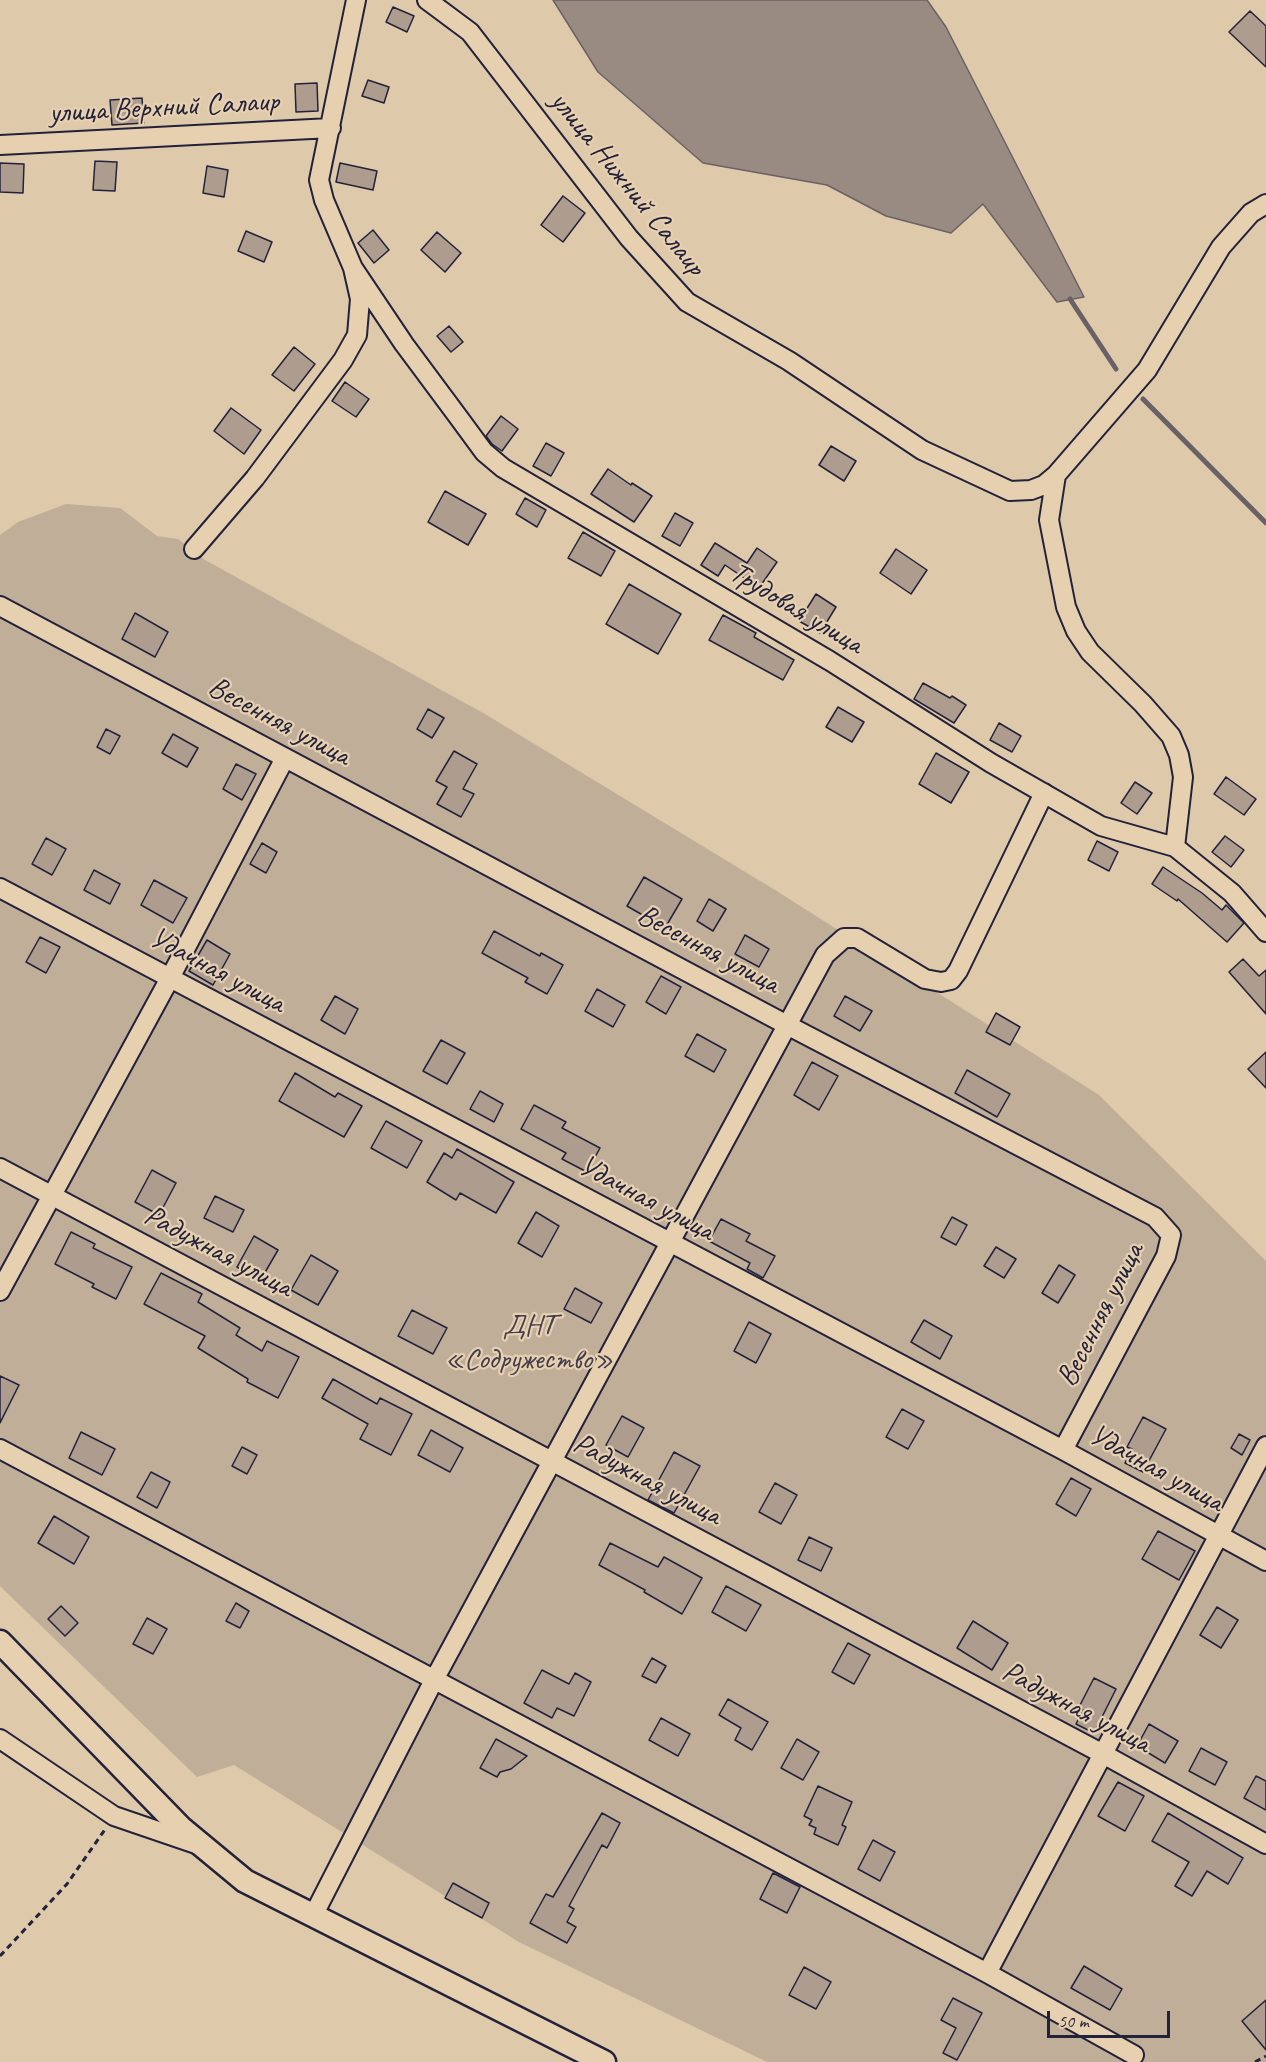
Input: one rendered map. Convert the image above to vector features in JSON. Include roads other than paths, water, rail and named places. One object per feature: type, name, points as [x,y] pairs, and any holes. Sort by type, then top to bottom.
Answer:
[{"type":"street","points":[[194,549],[255,478],[343,360],[357,335],[360,299],[353,268],[324,200],[320,180],[356,0]]},
{"type":"street","name":"улица Нижний Салаир","points":[[427,0],[470,32],[629,238],[687,302],[789,361],[922,450],[1010,491],[1031,490],[1056,475]]},
{"type":"street","name":"улица Верхний Салаир","points":[[0,145],[331,128]]},
{"type":"street","points":[[1175,847],[1182,777],[1179,755],[1171,736],[1143,704],[1090,652],[1076,631],[1066,607],[1049,520],[1056,475],[1146,370],[1221,247],[1251,213],[1266,204]]},
{"type":"street","name":"Трудовая улица","points":[[353,268],[404,344],[484,452],[503,468],[830,661],[991,763],[1101,826],[1175,847],[1232,893],[1266,932]]},
{"type":"street","name":"Весенняя улица","points":[[0,606],[787,1025],[1155,1217],[1171,1235],[1166,1256],[1063,1450]]},
{"type":"street","points":[[0,1291],[170,978],[285,758]]},
{"type":"street","points":[[313,1916],[434,1680],[825,955],[844,938],[857,938],[925,980],[941,982],[951,980],[958,971],[1044,793]]},
{"type":"street","name":"Удачная улица","points":[[0,888],[1063,1450],[1266,1561]]},
{"type":"street","name":"Радужная улица","points":[[0,1168],[1102,1754],[1266,1844]]},
{"type":"street","points":[[987,1973],[1266,1446]]},
{"type":"street","points":[[0,1449],[987,1973],[1134,2055]]},
{"type":"street","points":[[0,1642],[181,1828],[245,1881],[604,2062]]},
{"type":"street","points":[[0,1739],[114,1816],[203,1846]]},
{"type":"waterway","points":[[1070,299],[1116,369]]},
{"type":"waterway","points":[[1143,399],[1266,523]]},
{"type":"park label","name":"ДНТ «Содружество»","points":[[529,1343]]}]
